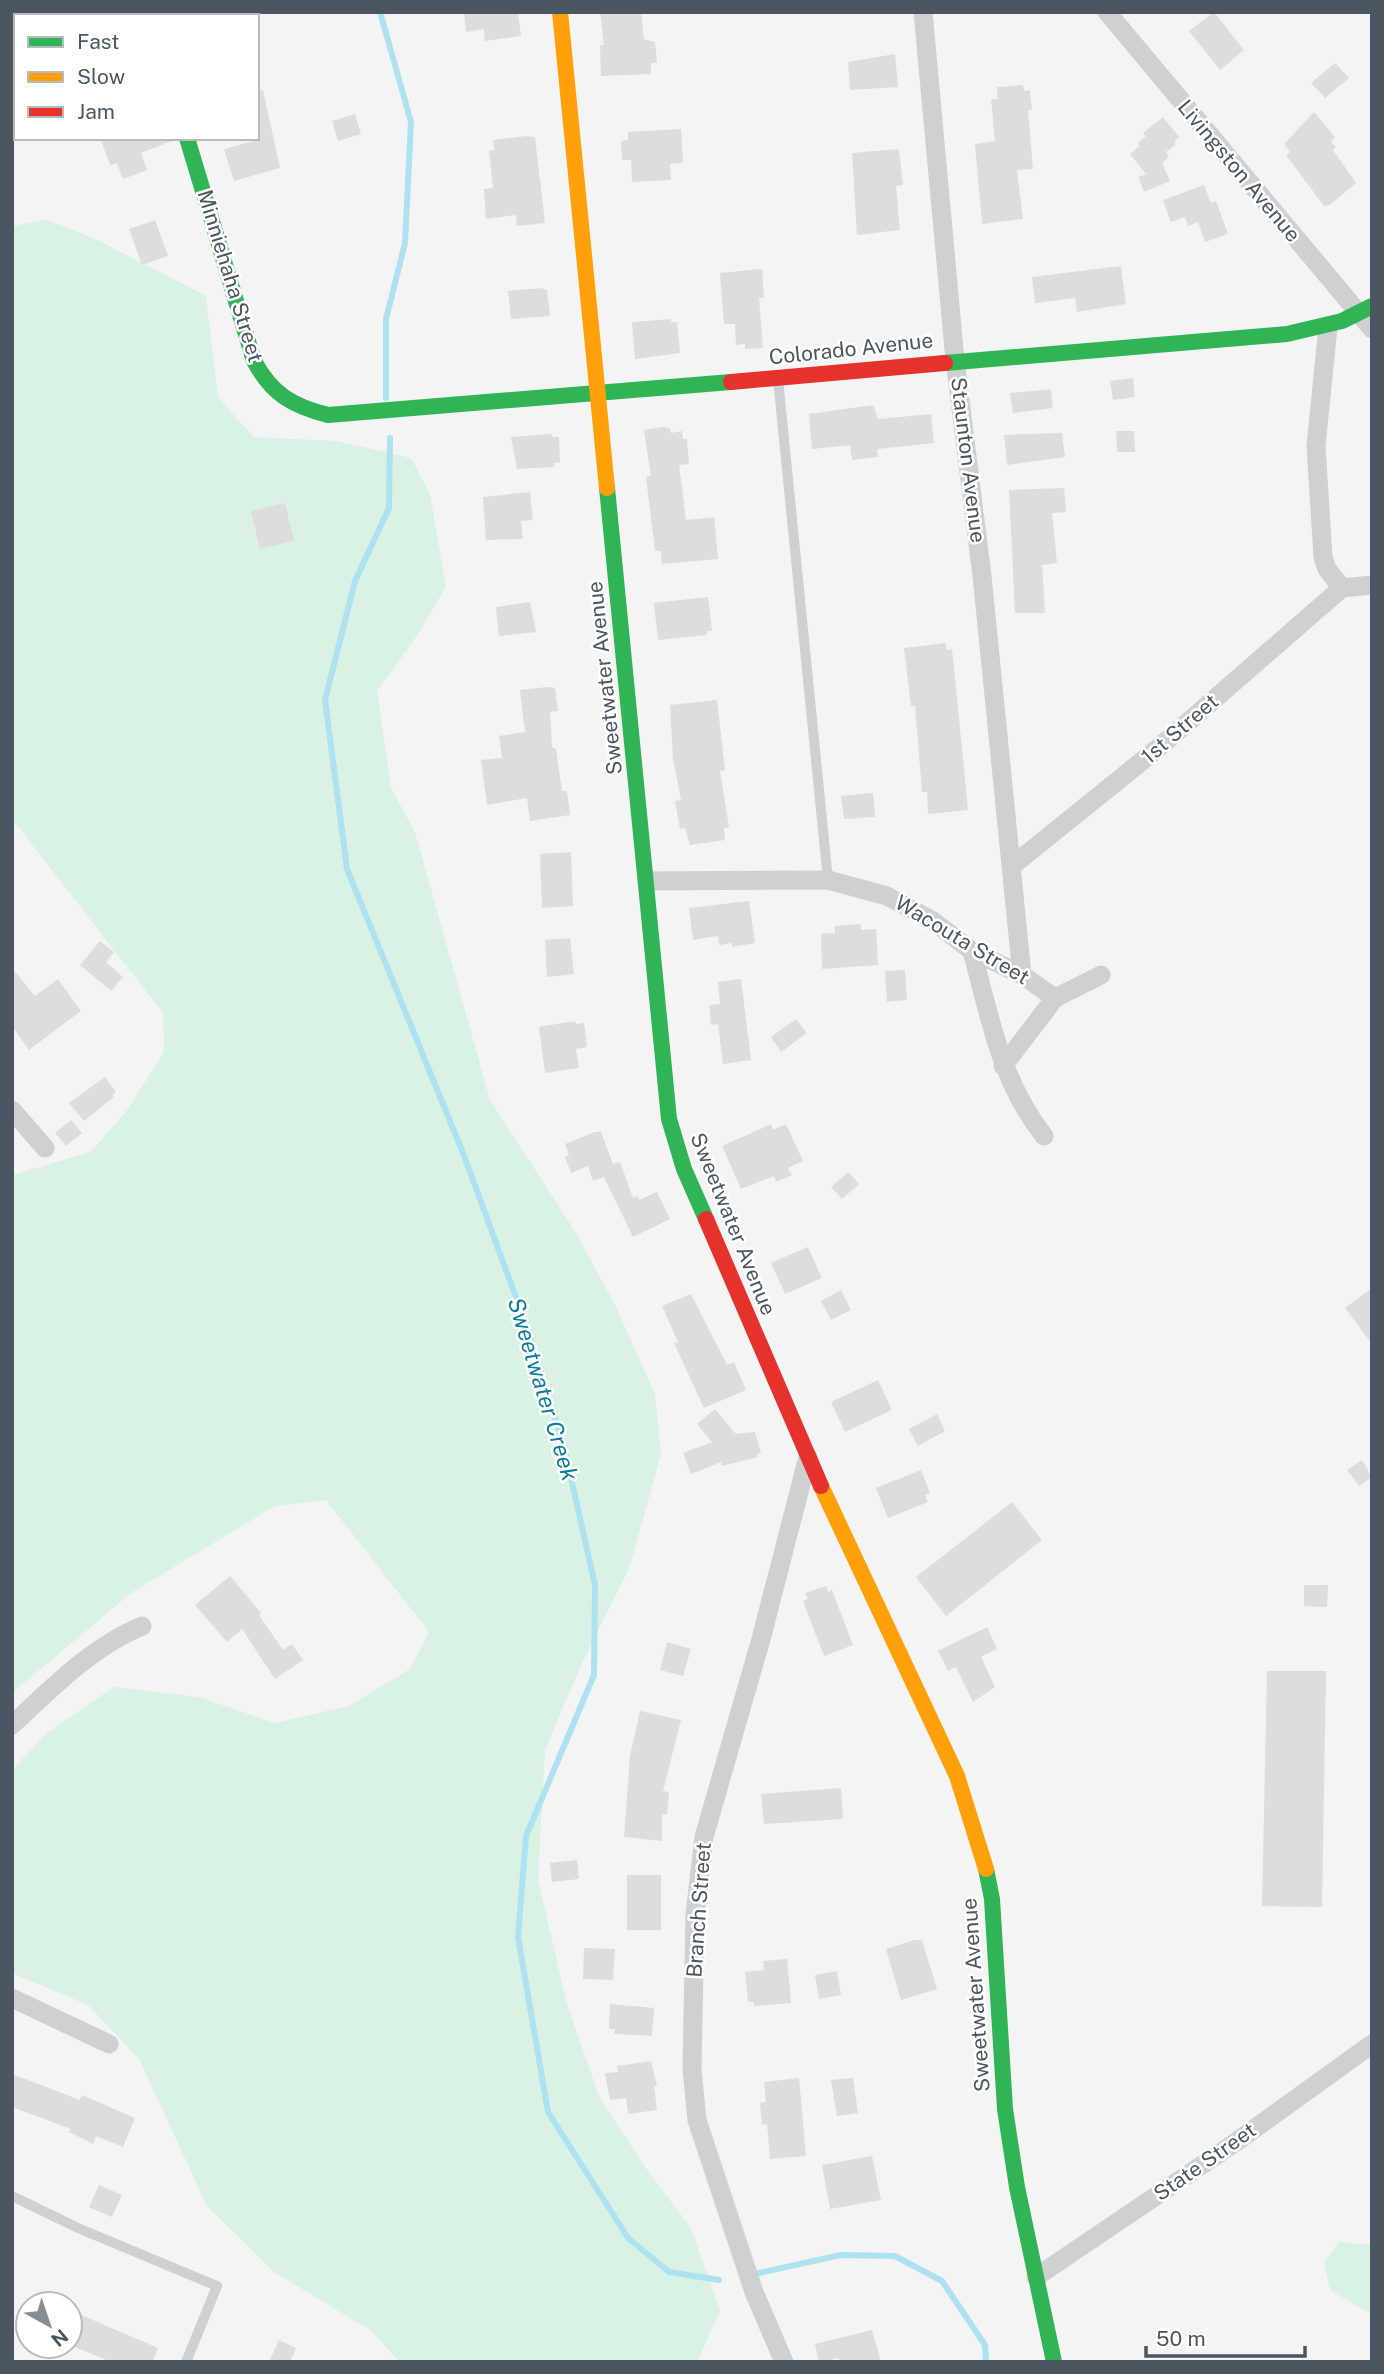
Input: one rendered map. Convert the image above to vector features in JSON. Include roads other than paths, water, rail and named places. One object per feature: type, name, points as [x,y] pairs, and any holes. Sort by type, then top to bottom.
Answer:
[{"type":"street","name":"Sweetwater Avenue","points":[[560,12],[595,395],[647,881],[664,1092],[676,1144],[808,1457],[957,1776],[982,1851],[992,1899],[1005,2109],[1054,2362]]},
{"type":"street","name":"Staunton Avenue","points":[[923,12],[955,360],[1013,865],[1022,975]]},
{"type":"street","name":"Livingston Avenue","points":[[1107,12],[1368,316]]},
{"type":"street","name":"Minniehaha Street","points":[[188,140],[245,337],[260,372],[266,383],[293,407],[328,415]]},
{"type":"street","name":"Colorado Avenue","points":[[328,415],[595,395],[955,360],[1287,334],[1368,316]]},
{"type":"street","points":[[1328,327],[1317,422],[1323,557],[1326,569],[1342,587],[1372,585]]},
{"type":"street","name":"1st Street","points":[[1013,865],[1157,749],[1342,587]]},
{"type":"street","name":"Wacouta Street","points":[[647,881],[828,880],[887,896],[933,921],[972,951],[1022,975],[1055,998]]},
{"type":"street","points":[[972,951],[1003,1066],[1027,1114],[1044,1136]]},
{"type":"street","points":[[1003,1066],[1055,998],[1101,975]]},
{"type":"street","points":[[12,1110],[45,1148]]},
{"type":"street","name":"Branch Street","points":[[784,2362],[754,2291],[696,2120],[692,2069],[695,1914],[704,1837],[761,1639],[808,1457]]},
{"type":"street","points":[[12,1725],[80,1662],[110,1640],[142,1626]]},
{"type":"street","points":[[12,1998],[109,2044]]},
{"type":"street","name":"State Street","points":[[1036,2277],[1372,2044]]},
{"type":"lane","points":[[778,377],[828,880]]},
{"type":"lane","points":[[12,2196],[78,2228],[127,2246],[217,2286],[186,2362]]},
{"type":"waterway","name":"Sweetwater Creek","points":[[380,12],[411,122],[405,243],[386,319],[386,398]]},
{"type":"waterway","name":"Sweetwater Creek","points":[[390,438],[389,508],[355,581],[325,700],[347,869],[463,1153],[527,1327],[564,1447],[595,1585],[594,1675],[526,1836],[518,1937],[548,2112],[628,2238],[669,2272],[719,2280]]},
{"type":"waterway","name":"Sweetwater Creek","points":[[754,2274],[841,2255],[895,2256],[942,2281],[985,2345],[986,2362]]}]
